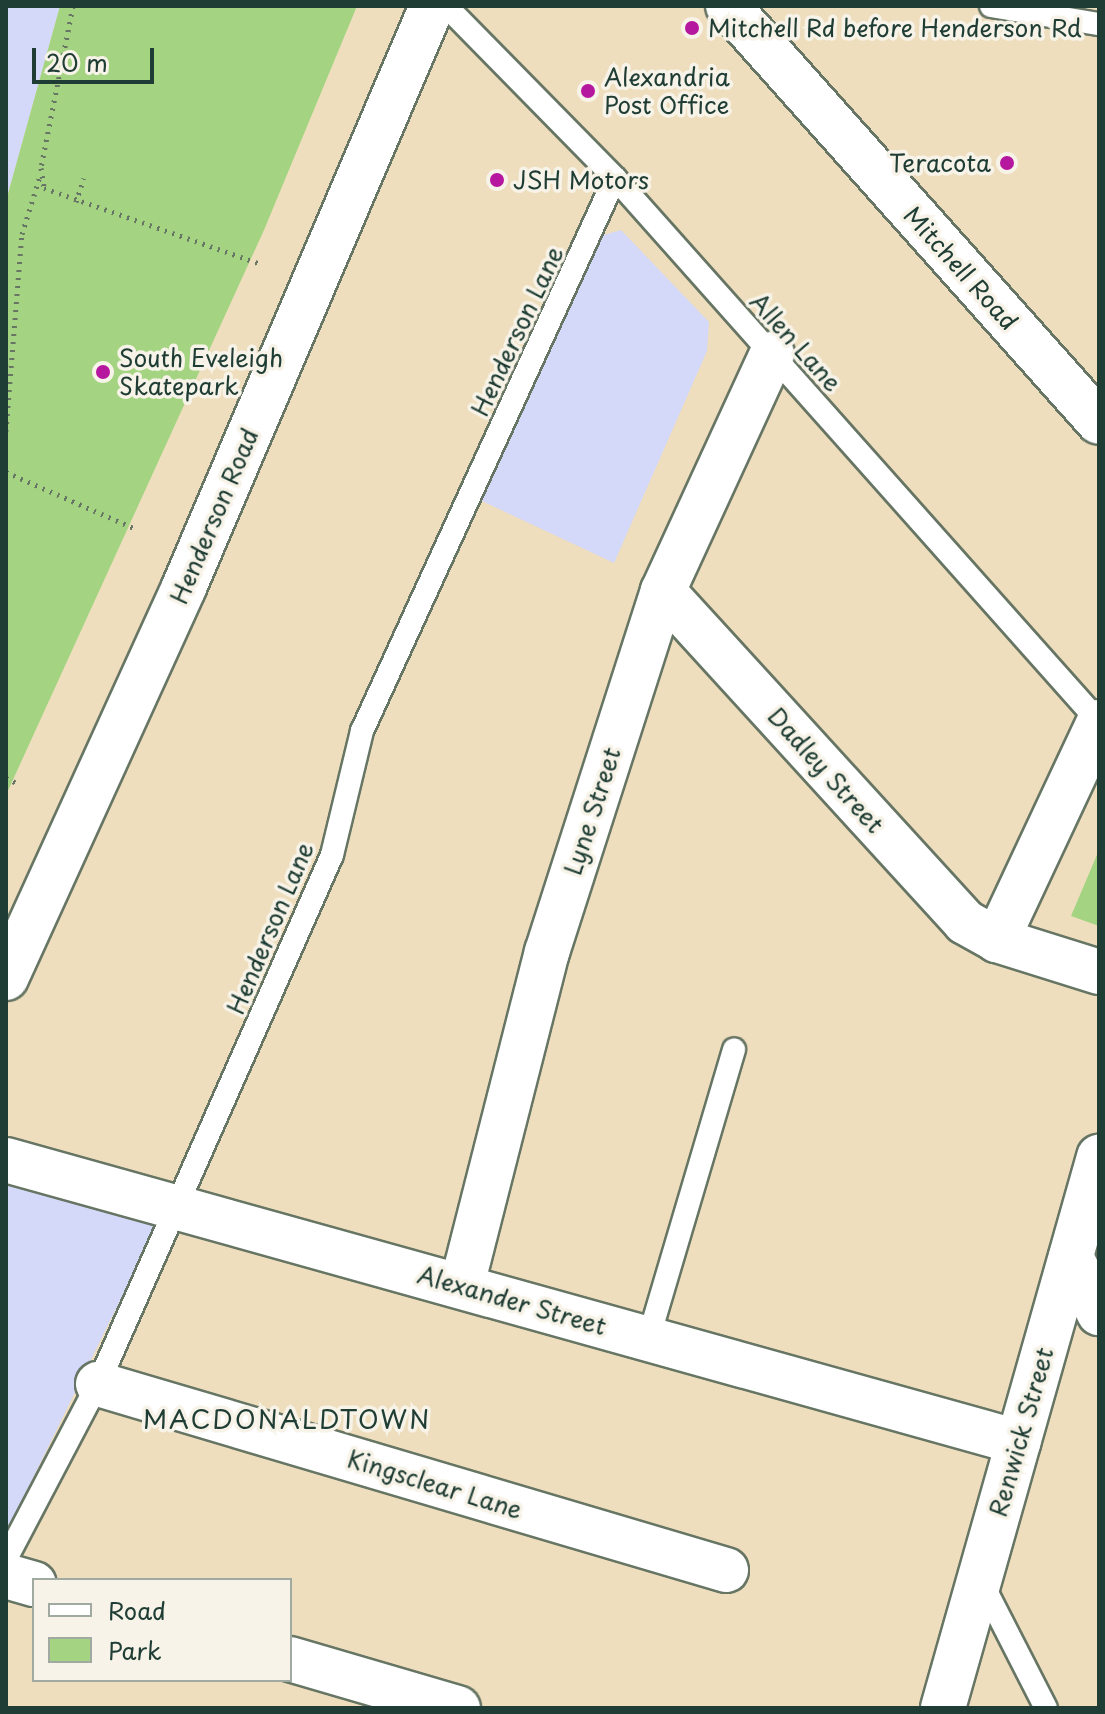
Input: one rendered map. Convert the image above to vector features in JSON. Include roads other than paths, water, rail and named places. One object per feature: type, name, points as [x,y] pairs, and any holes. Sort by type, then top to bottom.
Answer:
[{"type":"street","name":"Henderson Road","points":[[6,978],[184,587],[432,6]]},
{"type":"street","name":"Mitchell Road","points":[[728,6],[1099,422]]},
{"type":"street","name":"Lyne Street","points":[[462,1285],[547,952],[663,591],[772,354]]},
{"type":"street","name":"Dadley Street","points":[[663,591],[965,922],[997,940]]},
{"type":"street","points":[[1099,722],[997,940],[1099,972]]},
{"type":"street","name":"Renwick Street","points":[[943,1708],[1099,1157]]},
{"type":"street","name":"Alexander Street","points":[[6,1160],[177,1204],[648,1340],[1018,1442]]},
{"type":"street","points":[[1071,1257],[1099,1313]]},
{"type":"street","name":"Kingsclear Lane","points":[[98,1384],[726,1570]]},
{"type":"street","points":[[6,1576],[32,1583]]},
{"type":"street","points":[[292,1660],[458,1708]]},
{"type":"lane","name":"Allen Lane","points":[[446,6],[615,178],[1099,722]]},
{"type":"lane","points":[[991,6],[1099,24]]},
{"type":"lane","name":"Henderson Lane","points":[[6,1559],[98,1384],[332,855],[362,731],[615,178]]},
{"type":"lane","points":[[648,1340],[734,1049]]},
{"type":"lane","points":[[979,1578],[1046,1708]]},
{"type":"place","name":"Mitchell Rd before Henderson Rd","points":[[692,28]]},
{"type":"place","name":"Alexandria Post Office","points":[[588,91]]},
{"type":"place","name":"Teracota","points":[[1007,163]]},
{"type":"place","name":"JSH Motors","points":[[497,180]]},
{"type":"place","name":"South Eveleigh Skatepark","points":[[103,372]]},
{"type":"district","name":"MACDONALDTOWN","points":[[287,1419]]}]
